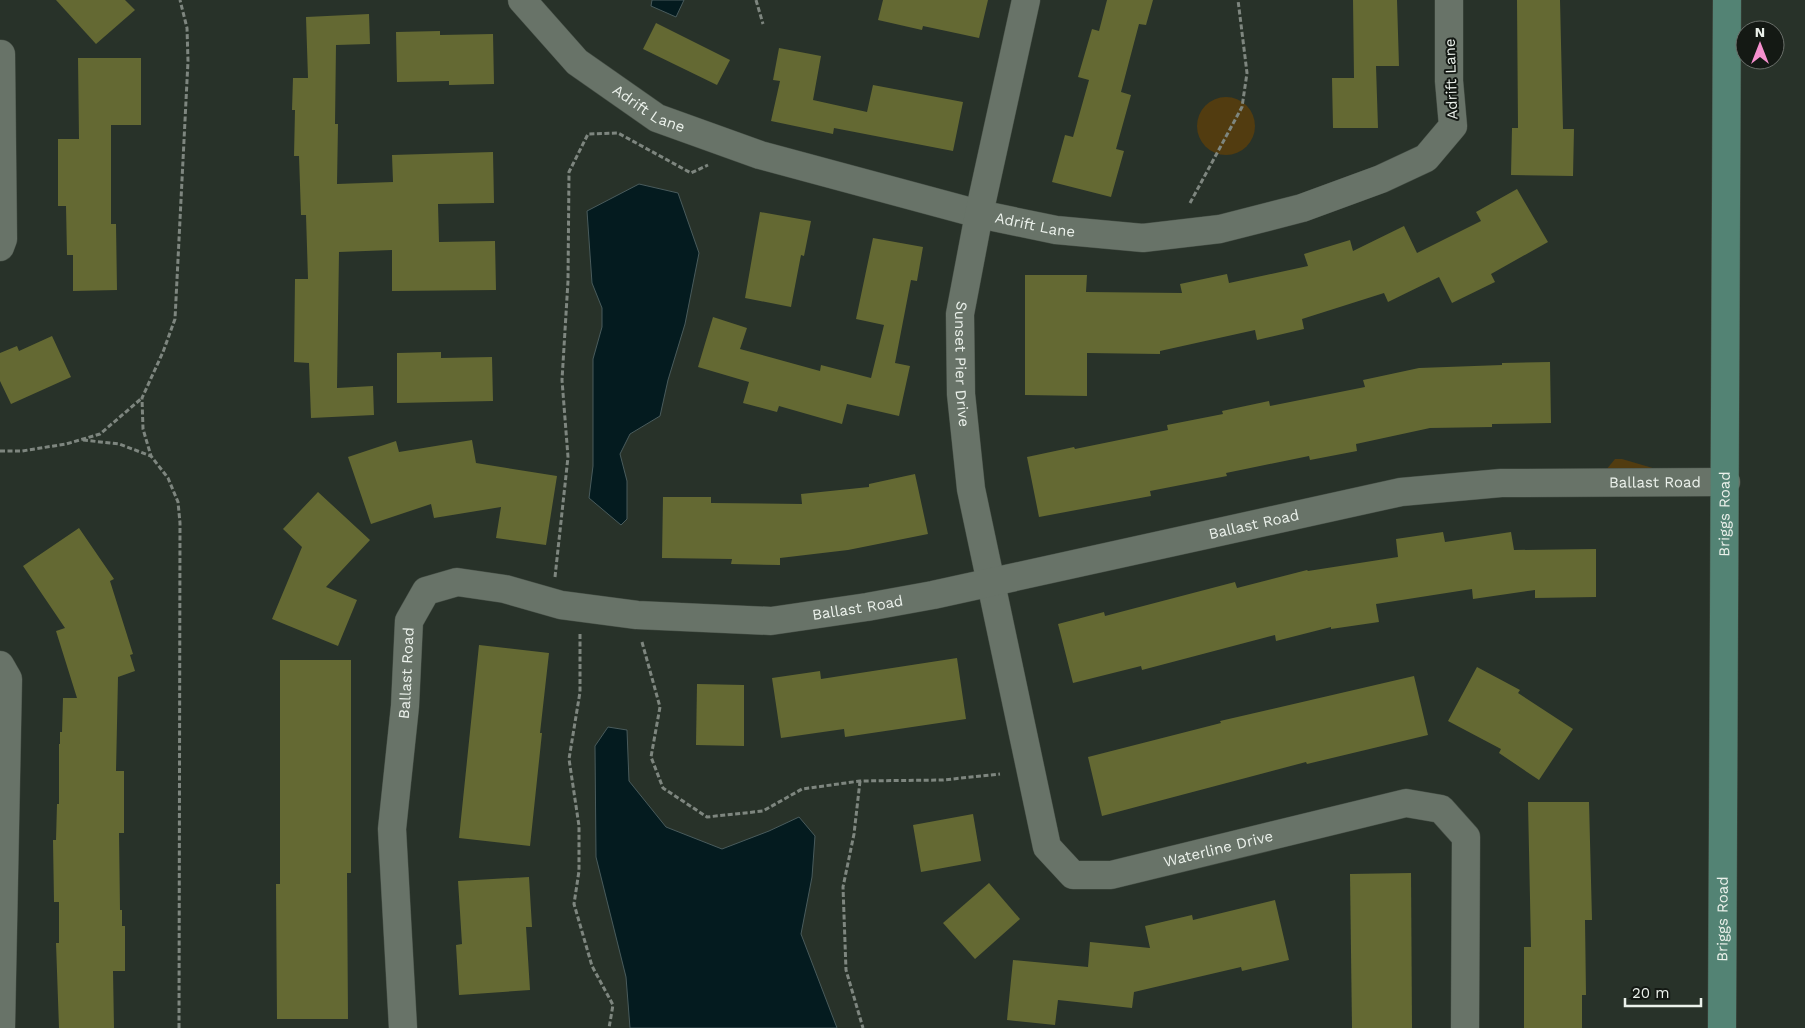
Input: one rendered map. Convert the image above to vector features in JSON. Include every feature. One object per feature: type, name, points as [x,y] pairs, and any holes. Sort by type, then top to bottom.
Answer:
[{"type":"main road","name":"Briggs Road","points":[[1722,1028],[1727,0]]},
{"type":"street","name":"Adrift Lane","points":[[522,0],[577,62],[657,118],[760,155],[979,214],[1056,230],[1143,238],[1220,230],[1302,208],[1380,179],[1426,158],[1453,126],[1449,81],[1450,0]]},
{"type":"street","name":"Sunset Pier Drive","points":[[991,582],[970,488],[961,394],[960,314],[979,214],[1026,0]]},
{"type":"street","points":[[0,247],[4,239],[1,54]]},
{"type":"street","name":"Ballast Road","points":[[403,1028],[392,829],[405,706],[409,621],[426,591],[457,582],[505,589],[561,606],[637,615],[772,621],[867,607],[991,582],[1401,492],[1501,483],[1726,482]]},
{"type":"street","name":"Waterline Drive","points":[[991,582],[1047,847],[1072,875],[1111,875],[1406,803],[1441,809],[1466,837],[1465,1028]]},
{"type":"street","points":[[0,665],[8,679],[1,1028]]},
{"type":"path","points":[[0,451],[22,451],[66,444],[100,434],[142,398],[163,352],[175,320],[188,61],[187,28],[180,0]]},
{"type":"path","points":[[756,0],[763,24]]},
{"type":"path","points":[[1190,203],[1242,107],[1247,73],[1238,0]]},
{"type":"path","points":[[554,582],[568,457],[562,380],[568,281],[569,172],[588,134],[618,133],[691,173],[713,162]]},
{"type":"path","points":[[142,398],[143,429],[151,456],[172,486],[178,502],[180,523],[179,1028]]},
{"type":"path","points":[[79,440],[119,444],[151,456]]},
{"type":"path","points":[[580,626],[580,692],[569,759],[580,826],[579,871],[574,904],[592,966],[612,1005],[609,1028]]},
{"type":"path","points":[[642,641],[660,707],[651,757],[663,788],[707,817],[763,811],[802,789],[860,781],[943,780],[1000,774]]},
{"type":"path","points":[[860,781],[854,834],[843,887],[846,970],[863,1028]]},
{"type":"shaded area","points":[[1220,97],[1232,97],[1247,105],[1255,120],[1255,132],[1247,147],[1232,155],[1220,155],[1205,147],[1197,132],[1197,120],[1205,105]]},
{"type":"shaded area","points":[[1615,459],[1622,459],[1656,469],[1606,470]]},
{"type":"water","points":[[652,0],[684,0],[676,17],[651,6]]},
{"type":"water","points":[[639,184],[678,193],[699,253],[685,324],[668,380],[660,416],[630,434],[620,454],[627,481],[627,519],[621,525],[589,498],[593,466],[593,359],[602,327],[602,308],[592,283],[587,211]]},
{"type":"water","points":[[608,727],[627,730],[629,781],[666,827],[722,849],[799,817],[815,836],[812,877],[801,934],[837,1028],[630,1028],[626,977],[596,857],[595,746]]},
{"type":"building","points":[[56,0],[125,0],[135,10],[96,44]]},
{"type":"building","points":[[883,0],[988,0],[979,38],[923,26],[922,30],[878,20]]},
{"type":"building","points":[[1107,0],[1153,0],[1146,25],[1139,24],[1121,92],[1131,95],[1116,149],[1124,151],[1111,197],[1052,182],[1065,135],[1073,137],[1089,80],[1078,77],[1092,29],[1099,31]]},
{"type":"building","points":[[1353,0],[1397,0],[1399,66],[1376,66],[1378,128],[1333,128],[1332,78],[1354,78]]},
{"type":"building","points":[[1517,0],[1560,0],[1563,129],[1574,129],[1573,176],[1511,175],[1512,128],[1518,128]]},
{"type":"building","points":[[369,14],[370,44],[336,45],[335,124],[338,124],[337,184],[393,182],[392,155],[493,152],[494,203],[438,204],[439,242],[495,241],[496,290],[392,291],[392,250],[339,252],[337,388],[373,386],[374,415],[311,418],[309,363],[294,362],[295,279],[308,279],[306,215],[301,215],[299,156],[294,156],[295,110],[292,110],[293,78],[308,78],[306,17]]},
{"type":"building","points":[[656,23],[730,60],[717,85],[643,49]]},
{"type":"building","points":[[440,31],[440,35],[493,34],[494,84],[449,85],[449,81],[397,82],[396,32]]},
{"type":"building","points":[[779,48],[821,56],[813,100],[867,112],[873,85],[963,102],[953,151],[834,128],[833,134],[771,121],[780,81],[773,80]]},
{"type":"building","points":[[78,58],[141,58],[141,125],[111,125],[111,224],[116,224],[117,290],[73,291],[73,255],[67,255],[66,206],[58,206],[58,139],[79,139]]},
{"type":"building","points":[[1517,189],[1548,242],[1491,274],[1495,282],[1452,303],[1439,277],[1388,302],[1384,293],[1302,319],[1304,329],[1257,340],[1255,330],[1160,351],[1160,354],[1087,353],[1087,396],[1025,395],[1025,275],[1087,275],[1086,292],[1182,293],[1180,284],[1227,274],[1229,283],[1308,266],[1304,254],[1350,240],[1353,251],[1404,226],[1417,253],[1481,221],[1476,212]]},
{"type":"building","points":[[760,212],[811,221],[804,256],[801,255],[791,307],[745,298]]},
{"type":"building","points":[[873,238],[923,247],[917,281],[911,280],[895,363],[910,366],[899,416],[847,404],[842,424],[779,406],[777,412],[743,403],[749,382],[698,367],[713,317],[747,328],[740,349],[820,371],[821,365],[871,378],[884,325],[856,319]]},
{"type":"building","points":[[52,336],[71,377],[11,404],[0,381],[0,353],[17,346],[19,351]]},
{"type":"building","points":[[441,352],[441,358],[492,357],[493,401],[397,403],[397,353]]},
{"type":"building","points":[[1550,362],[1551,423],[1492,424],[1492,427],[1430,428],[1356,444],[1357,451],[1310,460],[1309,456],[1226,473],[1227,476],[1150,491],[1151,496],[1039,517],[1027,457],[1168,430],[1167,425],[1223,414],[1222,411],[1269,401],[1270,406],[1365,387],[1363,380],[1419,368]]},
{"type":"building","points":[[472,440],[476,463],[557,476],[546,545],[496,538],[501,507],[434,518],[431,504],[371,524],[348,457],[396,441],[399,452]]},
{"type":"building","points":[[915,474],[928,534],[848,550],[780,558],[780,565],[731,564],[732,559],[662,558],[663,497],[711,497],[711,503],[802,504],[801,494],[869,487],[869,484]]},
{"type":"building","points":[[318,492],[370,540],[326,587],[357,600],[338,646],[272,619],[302,547],[283,529]]},
{"type":"building","points":[[79,528],[114,579],[110,581],[133,654],[130,655],[135,671],[118,677],[116,771],[124,771],[124,833],[119,833],[120,910],[122,910],[122,926],[125,926],[125,971],[113,971],[114,1028],[59,1028],[56,943],[59,943],[59,902],[54,902],[53,840],[56,840],[57,804],[59,804],[59,744],[60,732],[62,732],[63,698],[77,698],[56,631],[65,628],[23,566]]},
{"type":"building","points":[[1443,532],[1445,542],[1511,532],[1514,550],[1596,549],[1596,597],[1535,598],[1535,590],[1473,599],[1472,589],[1376,604],[1379,622],[1331,629],[1331,627],[1276,641],[1275,635],[1142,670],[1141,666],[1073,683],[1058,624],[1104,612],[1105,616],[1235,582],[1237,588],[1307,570],[1398,557],[1396,539]]},
{"type":"building","points":[[479,645],[549,653],[530,846],[459,838]]},
{"type":"building","points":[[957,658],[966,719],[845,737],[844,729],[781,738],[772,678],[820,671],[821,679]]},
{"type":"building","points":[[280,660],[351,660],[351,873],[347,873],[348,1019],[277,1019],[276,884],[280,884]]},
{"type":"building","points":[[1477,667],[1520,690],[1518,693],[1573,729],[1539,780],[1499,753],[1501,749],[1448,721]]},
{"type":"building","points":[[1414,676],[1428,735],[1307,764],[1306,762],[1102,816],[1088,757],[1221,723],[1220,721]]},
{"type":"building","points":[[697,684],[744,685],[744,746],[696,745]]},
{"type":"building","points":[[1528,802],[1589,802],[1592,920],[1585,920],[1586,995],[1582,995],[1582,1028],[1524,1028],[1524,947],[1531,947]]},
{"type":"building","points":[[973,814],[981,861],[921,872],[913,825]]},
{"type":"building","points":[[1411,873],[1412,1028],[1352,1028],[1350,874]]},
{"type":"building","points":[[529,877],[532,927],[526,927],[530,990],[459,995],[456,945],[462,944],[458,881]]},
{"type":"building","points":[[989,883],[1020,919],[975,959],[943,923]]},
{"type":"building","points":[[1275,900],[1289,960],[1242,971],[1241,967],[1134,992],[1132,1008],[1058,1000],[1055,1025],[1007,1020],[1013,960],[1088,967],[1090,942],[1150,948],[1145,926],[1192,915],[1193,920]]}]
